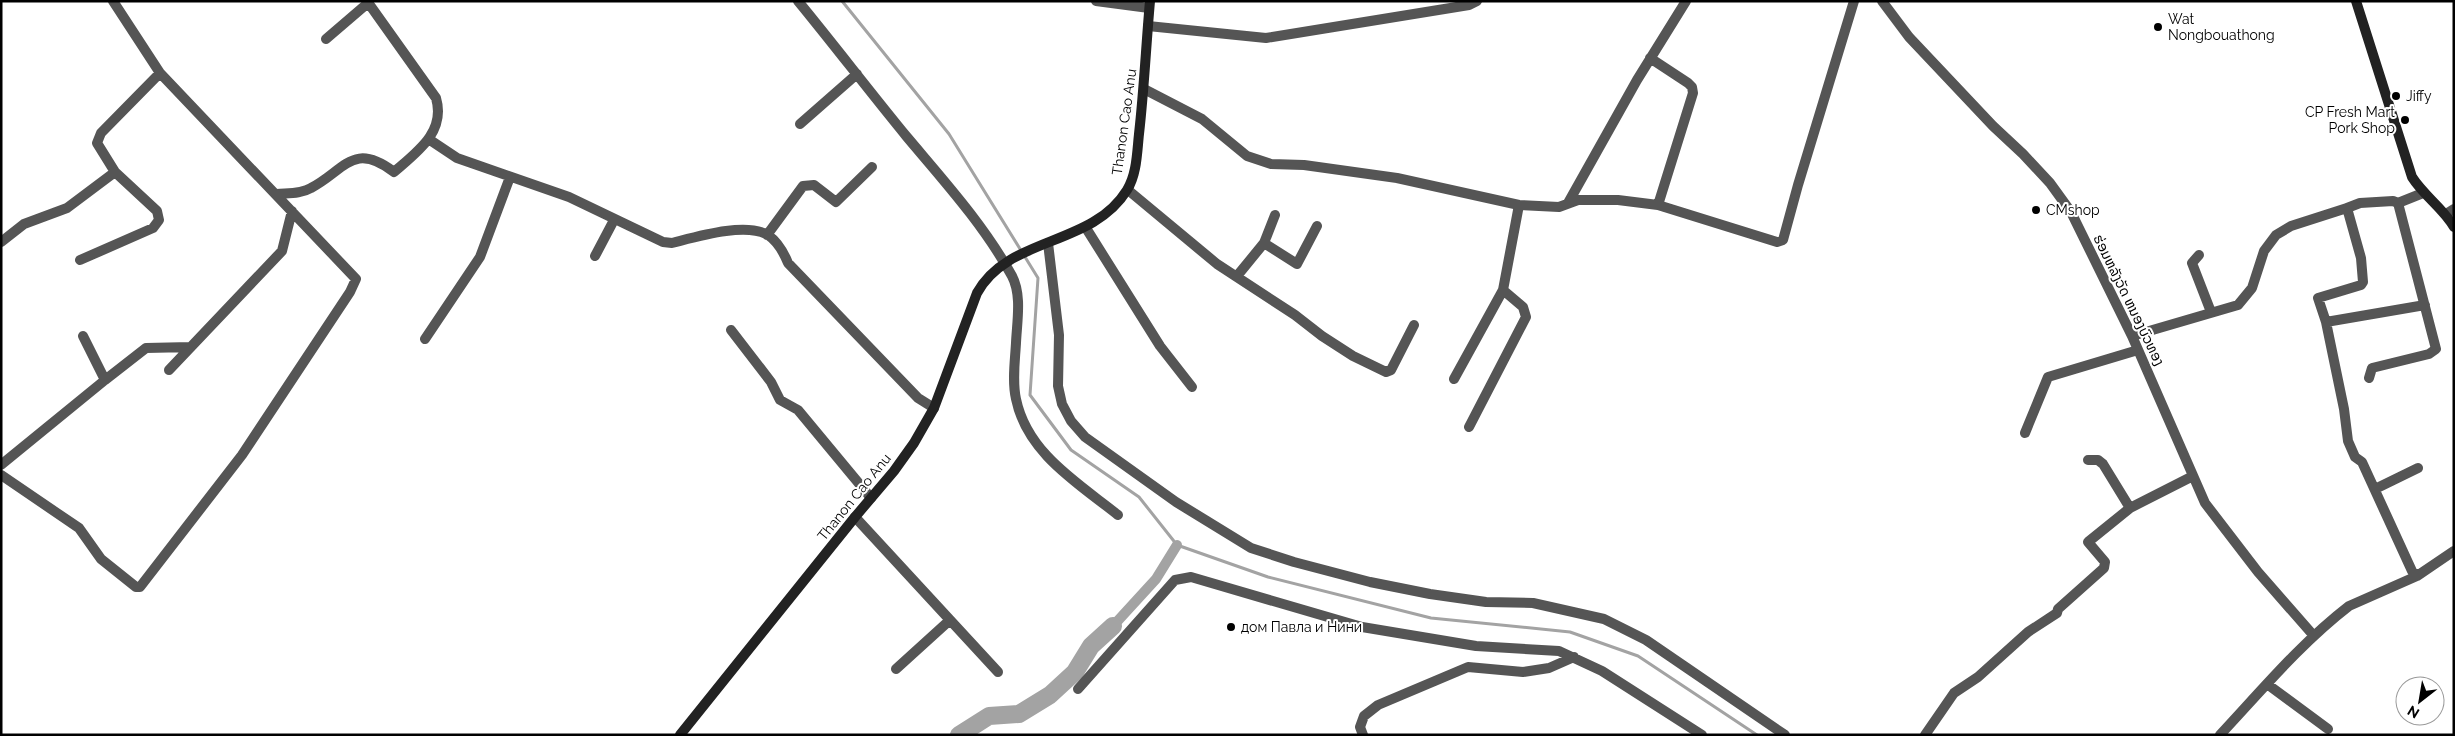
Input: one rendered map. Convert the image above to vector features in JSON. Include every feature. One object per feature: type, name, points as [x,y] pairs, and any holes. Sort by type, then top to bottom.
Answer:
[{"type":"street","points":[[1,475],[79,528],[101,559],[136,587],[140,587],[242,454],[355,283],[354,275],[160,73],[113,1]]},
{"type":"street","points":[[798,1],[1008,261],[1016,284],[1018,308],[1014,365],[1015,398],[1029,435],[1052,462],[1118,515]]},
{"type":"street","points":[[1096,1],[1150,5]]},
{"type":"street","points":[[1148,26],[1273,38],[1351,23],[1469,5],[1477,1]]},
{"type":"street","points":[[1568,203],[1650,58],[1686,1]]},
{"type":"street","points":[[1144,89],[1202,118],[1234,148],[1271,164],[1304,165],[1397,178],[1519,205],[1558,207],[1578,200],[1618,200],[1658,205],[1777,242],[1783,240],[1854,1]]},
{"type":"street","name":"ຮ່ອມຫລັງວັດ ຫນອງບົວທອງ","points":[[1882,1],[1910,37],[2050,183],[2071,212],[2132,336],[2205,503],[2230,537],[2314,636]]},
{"type":"street","points":[[2356,1],[2412,177],[2423,192],[2450,211],[2454,227]]},
{"type":"street","points":[[276,194],[301,192],[311,189],[339,167],[358,159],[372,160],[394,172],[430,140],[439,114],[436,98],[368,2],[326,39]]},
{"type":"street","name":"Thanon Cao Anu","points":[[680,735],[855,516],[894,471],[934,408],[976,293],[985,278],[1008,261],[1086,228],[1115,204],[1128,190],[1135,165],[1144,89],[1150,5]]},
{"type":"street","points":[[1650,58],[1688,83],[1692,87],[1693,93],[1658,205]]},
{"type":"street","points":[[80,260],[153,228],[158,220],[157,211],[122,176],[115,172],[98,148],[98,136],[160,73]]},
{"type":"street","points":[[800,124],[857,74]]},
{"type":"street","points":[[430,140],[457,158],[568,197],[655,240],[668,243],[736,231],[767,235],[780,247],[788,264],[911,392],[934,408]]},
{"type":"street","points":[[767,235],[803,186],[814,185],[834,202],[839,201],[872,167]]},
{"type":"street","points":[[1,242],[24,224],[66,208],[115,172]]},
{"type":"street","points":[[425,339],[480,257],[510,177]]},
{"type":"street","points":[[1128,190],[1217,264],[1353,356],[1386,372],[1391,370],[1414,326]]},
{"type":"street","points":[[2132,336],[2238,305],[2255,281],[2264,251],[2282,230],[2360,203],[2393,201],[2398,203],[2423,192]]},
{"type":"street","points":[[2369,378],[2372,368],[2434,352],[2436,349],[2398,203]]},
{"type":"street","points":[[1454,380],[1503,290],[1519,205]]},
{"type":"street","points":[[2348,208],[2361,258],[2363,282],[2361,285],[2318,298],[2326,322],[2344,409],[2348,441],[2355,457],[2362,462],[2412,571],[2417,576]]},
{"type":"street","points":[[169,370],[282,251],[292,211]]},
{"type":"street","points":[[1237,276],[1264,243],[1276,215]]},
{"type":"street","points":[[595,256],[614,220]]},
{"type":"street","points":[[1264,243],[1297,264],[1317,226]]},
{"type":"street","points":[[1086,228],[1160,346],[1192,387]]},
{"type":"street","points":[[1048,243],[1059,335],[1058,386],[1062,404],[1071,421],[1086,436],[1176,502],[1251,548],[1294,562],[1370,582],[1430,594],[1486,602],[1533,603],[1604,619],[1646,640],[1785,735]]},
{"type":"street","points":[[2200,255],[2192,263],[2212,312]]},
{"type":"street","points":[[1469,427],[1526,317],[1523,307],[1503,290]]},
{"type":"street","points":[[2326,322],[2425,305]]},
{"type":"street","points":[[731,330],[771,382],[780,400],[798,410],[871,498]]},
{"type":"street","points":[[83,336],[105,380]]},
{"type":"street","points":[[1,465],[146,348],[191,347]]},
{"type":"street","points":[[2025,433],[2048,377],[2138,350]]},
{"type":"street","points":[[2088,460],[2098,460],[2103,464],[2130,508]]},
{"type":"street","points":[[2374,489],[2418,468]]},
{"type":"street","points":[[1925,735],[1954,693],[1978,677],[2028,632],[2057,613],[2058,609],[2104,568],[2105,562],[2088,542],[2130,508],[2192,476]]},
{"type":"street","points":[[855,516],[998,672]]},
{"type":"street","points":[[2220,735],[2314,636],[2349,606],[2417,576],[2454,551]]},
{"type":"street","points":[[1078,689],[1175,580],[1182,576],[1209,581],[1362,627],[1476,646],[1559,650],[1602,671],[1702,735]]},
{"type":"street","points":[[896,669],[950,620]]},
{"type":"street","points":[[1363,735],[1360,727],[1364,716],[1378,705],[1468,668],[1523,672],[1549,668],[1574,657]]},
{"type":"street","points":[[2267,684],[2328,729]]},
{"type":"waterway","points":[[842,1],[949,134],[1038,278],[1030,395],[1071,450],[1139,497],[1177,545],[1268,577],[1431,618],[1570,632],[1638,656],[1757,735]]},
{"type":"waterway","points":[[1113,626],[1156,579],[1177,545]]},
{"type":"waterway","points":[[959,735],[989,716],[1019,714],[1050,695],[1075,672],[1091,646],[1113,626]]},
{"type":"place","name":"Wat Nongbouathong","points":[[2158,27]]},
{"type":"place","name":"Jiffy","points":[[2396,96]]},
{"type":"place","name":"CP Fresh Mart Pork Shop","points":[[2405,120]]},
{"type":"place","name":"CMshop","points":[[2036,210]]},
{"type":"place","name":"дом Павла и Нини","points":[[1231,627]]}]
